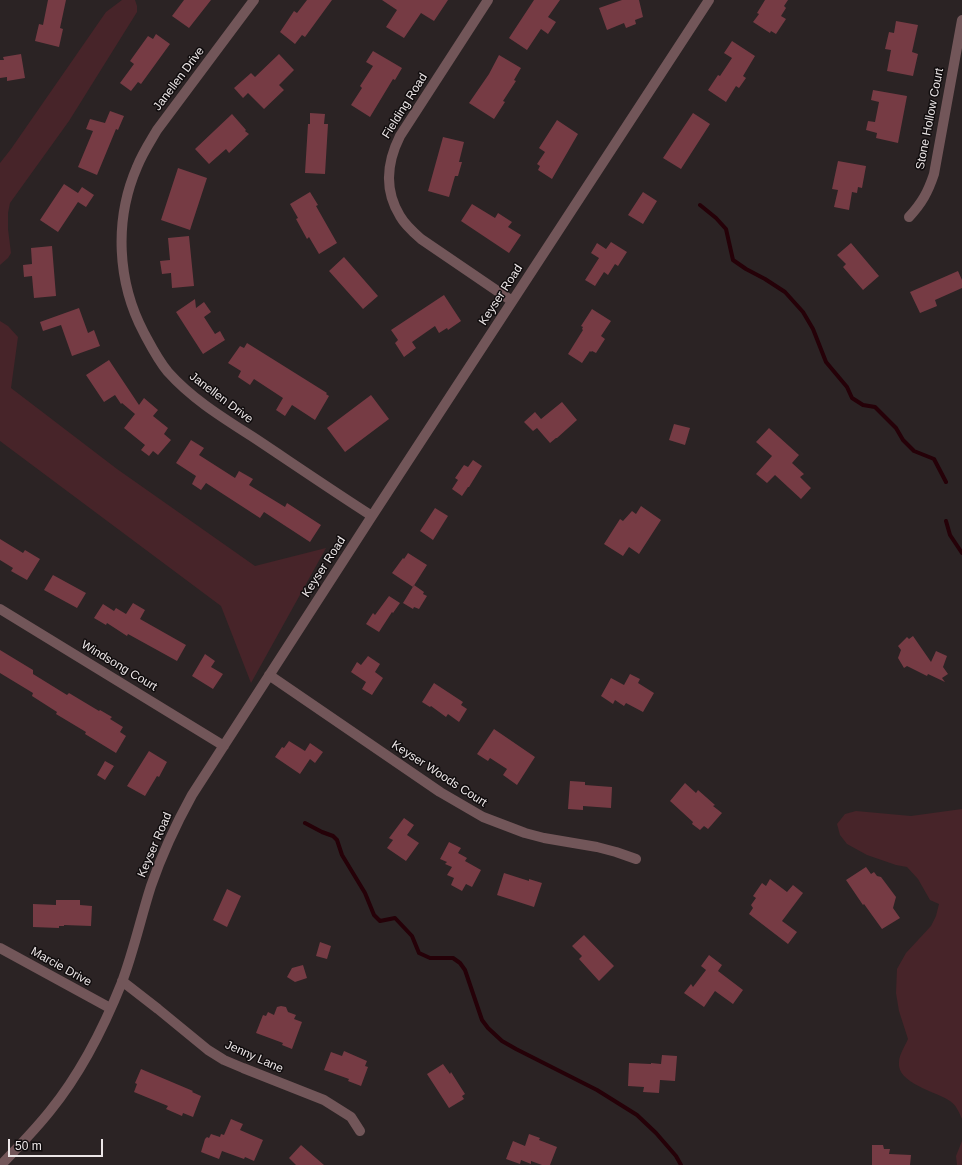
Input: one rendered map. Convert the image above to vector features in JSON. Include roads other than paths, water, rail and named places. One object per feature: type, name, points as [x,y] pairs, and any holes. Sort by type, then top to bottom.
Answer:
[{"type":"street","name":"Janellen Drive","points":[[254,0],[157,130],[136,168],[124,210],[121,234],[125,280],[130,302],[142,331],[152,349],[167,370],[180,384],[208,408],[372,516]]},
{"type":"street","name":"Fielding Road","points":[[488,0],[400,136],[390,160],[389,183],[391,195],[400,217],[413,232],[512,301]]},
{"type":"street","name":"Keyser Road","points":[[1,1165],[51,1111],[86,1058],[122,981],[151,887],[169,841],[192,795],[372,516],[709,0]]},
{"type":"street","name":"Stone Hollow Court","points":[[909,216],[920,204],[928,190],[934,174],[962,20]]},
{"type":"street","name":"Windsong Court","points":[[0,609],[224,746]]},
{"type":"street","name":"Keyser Woods Court","points":[[269,675],[440,792],[483,817],[538,836],[597,847],[636,859]]},
{"type":"street","name":"Marcie Drive","points":[[0,948],[110,1008]]},
{"type":"street","name":"Jenny Lane","points":[[122,981],[208,1050],[224,1060],[324,1100],[351,1117],[360,1131]]},
{"type":"waterway","points":[[700,205],[716,218],[726,229],[733,260],[785,292],[803,312],[813,329],[826,362],[847,387],[852,398],[863,405],[875,407],[896,428],[903,440],[914,451],[934,459],[946,482]]},
{"type":"waterway","points":[[946,521],[950,535],[962,553]]},
{"type":"waterway","points":[[305,823],[333,836],[337,840],[342,855],[365,893],[374,915],[380,921],[395,918],[412,936],[419,953],[430,958],[453,958],[460,963],[465,970],[482,1020],[502,1041],[597,1090],[637,1115],[656,1133],[676,1156],[681,1165]]}]
